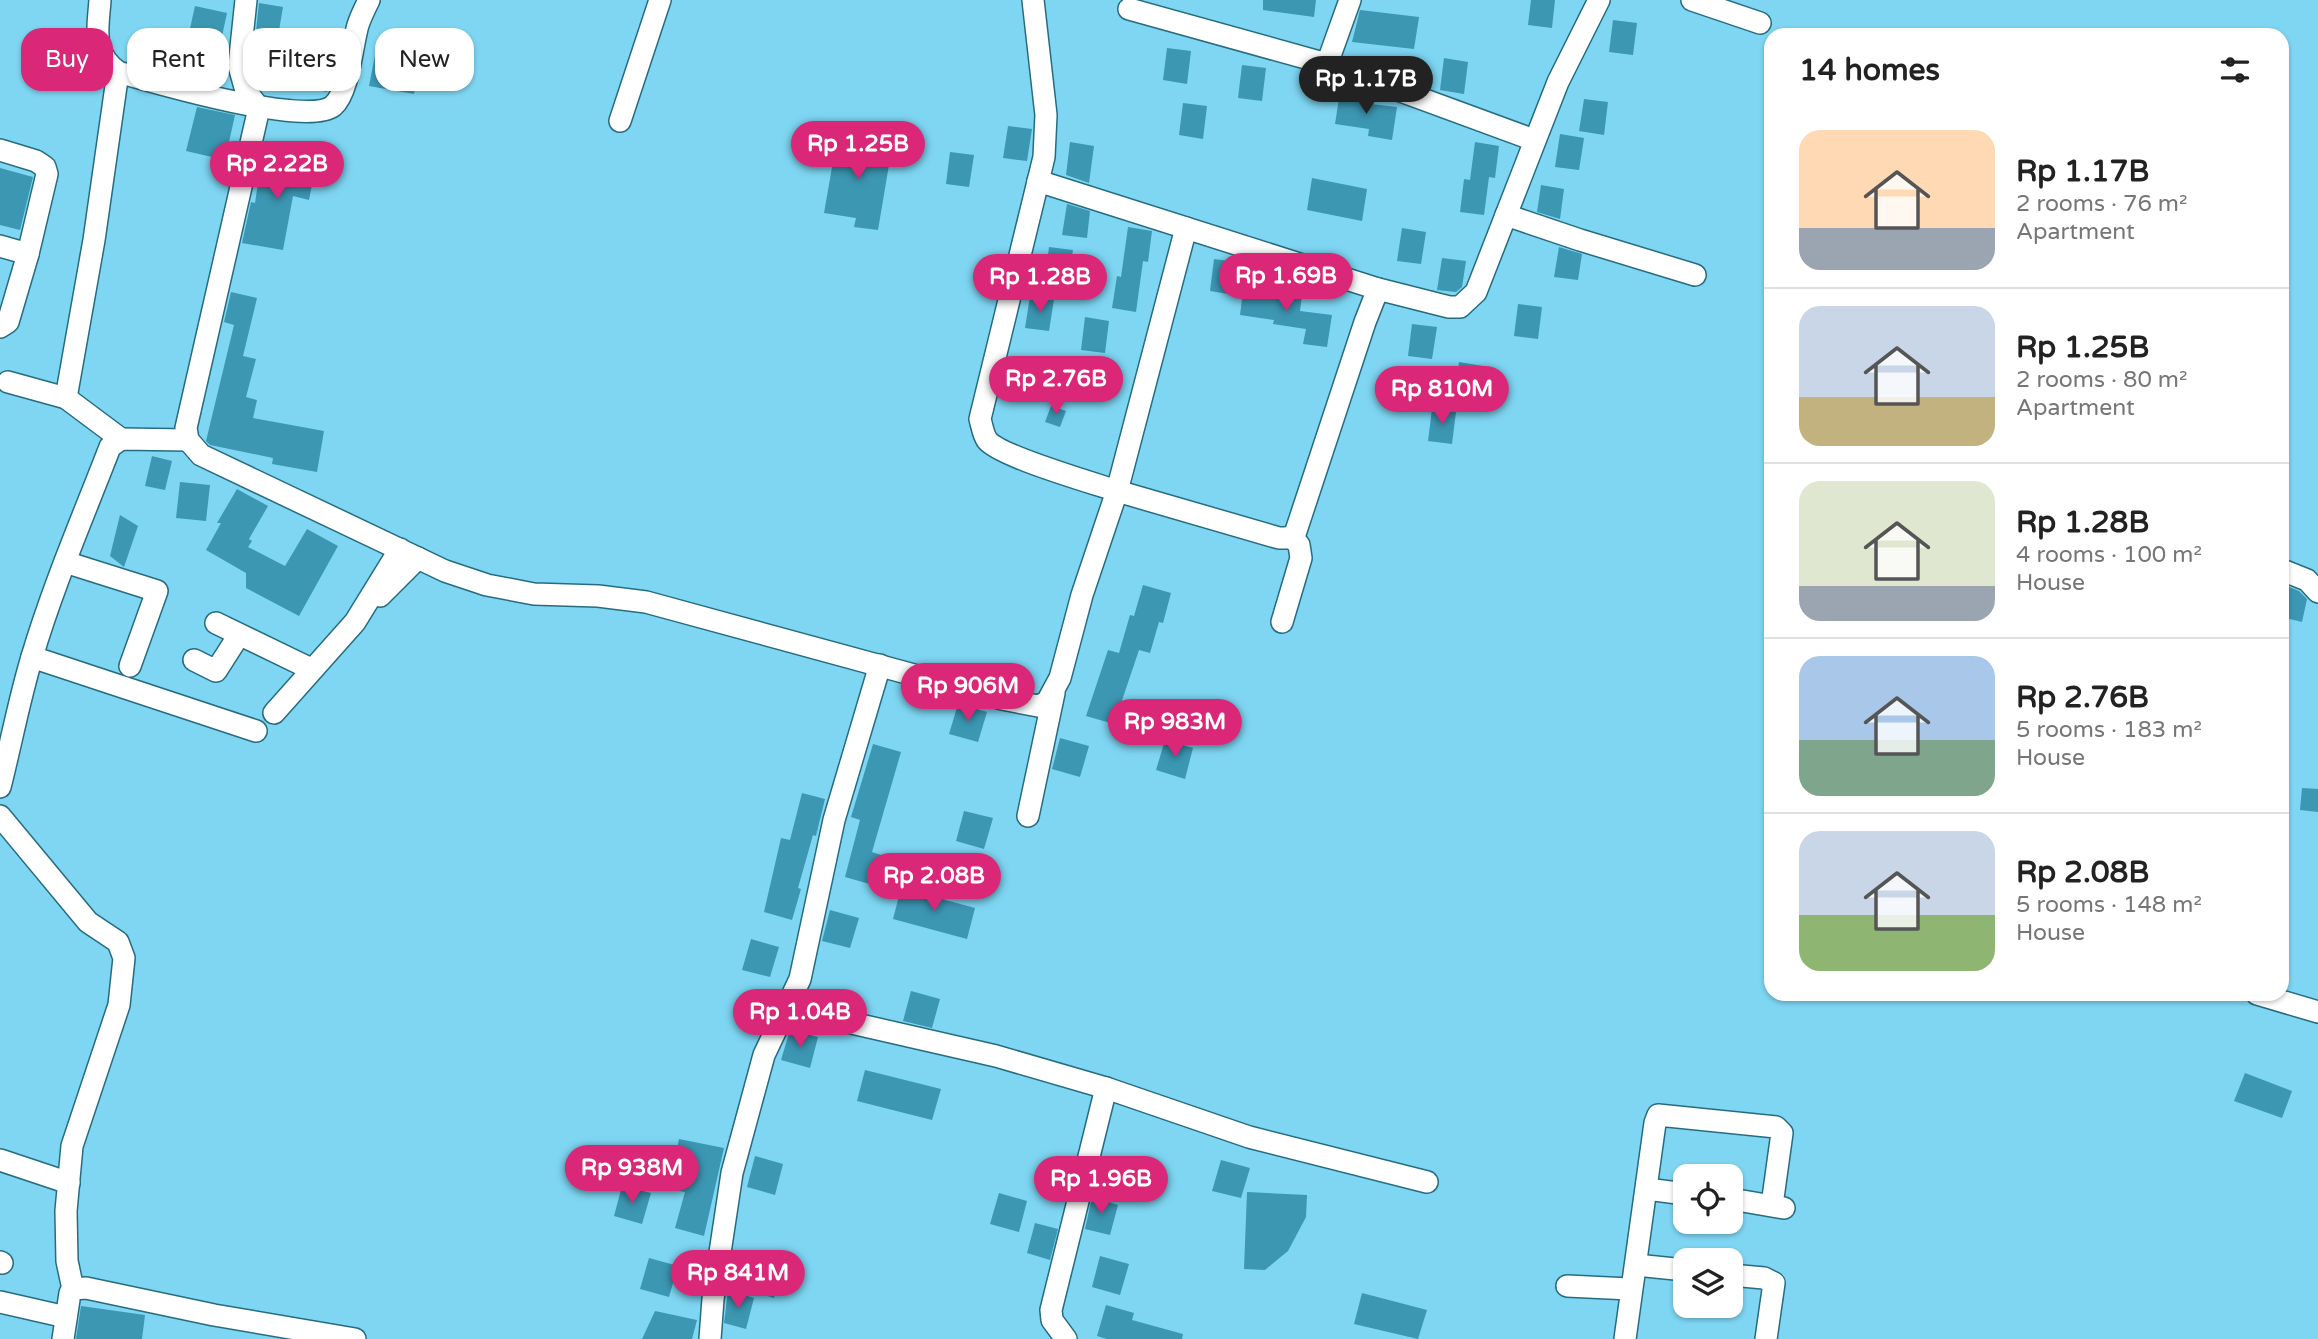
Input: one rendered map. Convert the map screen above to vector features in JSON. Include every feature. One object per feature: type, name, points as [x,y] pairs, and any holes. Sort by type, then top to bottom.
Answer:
[{"type":"street","points":[[100,0],[97,39],[100,52],[106,63],[118,72],[259,107],[318,111],[332,107],[341,95],[358,25],[369,0]]},
{"type":"street","points":[[246,0],[239,66],[246,91],[259,107]]},
{"type":"street","points":[[620,121],[660,0]]},
{"type":"street","points":[[1032,0],[1046,115],[1044,157],[981,419],[982,430],[992,445],[1015,456],[1117,491],[1279,538],[1291,536],[1302,518],[1378,289]]},
{"type":"street","points":[[1327,64],[1350,0]]},
{"type":"street","points":[[1038,181],[1378,289],[1449,307],[1460,307],[1476,292],[1558,82],[1599,0]]},
{"type":"street","points":[[1692,0],[1760,23]]},
{"type":"street","points":[[1129,9],[1327,64],[1534,140]]},
{"type":"street","points":[[66,398],[94,240],[118,72]]},
{"type":"street","points":[[259,107],[186,428],[188,440],[201,455],[409,553],[487,586],[534,594],[598,596],[646,602],[1024,705],[1038,706],[1047,702],[1054,693]]},
{"type":"street","points":[[0,150],[36,161],[45,167],[47,174],[8,322],[0,327]]},
{"type":"street","points":[[1506,215],[1695,275]]},
{"type":"street","points":[[1028,816],[1054,693],[1082,594],[1117,491],[1186,228]]},
{"type":"street","points":[[0,246],[28,254]]},
{"type":"street","points":[[8,382],[66,398],[121,439],[188,440]]},
{"type":"street","points":[[0,787],[6,726],[110,447],[121,439]]},
{"type":"street","points":[[1282,622],[1301,558],[1299,545],[1291,536]]},
{"type":"street","points":[[274,713],[311,668],[355,622],[409,553]]},
{"type":"street","points":[[65,562],[157,591],[130,666]]},
{"type":"street","points":[[2289,573],[2307,580],[2318,592]]},
{"type":"street","points":[[216,623],[311,668]]},
{"type":"street","points":[[194,660],[216,671],[239,635]]},
{"type":"street","points":[[32,657],[256,731]]},
{"type":"street","points":[[710,1339],[732,1173],[764,1055],[803,970],[834,820],[880,665]]},
{"type":"street","points":[[0,816],[88,922],[118,943],[124,958],[119,1004],[72,1146],[67,1261],[73,1289],[68,1299],[63,1339]]},
{"type":"street","points":[[2281,1001],[2318,1012]]},
{"type":"street","points":[[786,1009],[996,1056],[1106,1088],[1249,1137],[1427,1182]]},
{"type":"street","points":[[1066,1339],[1052,1320],[1051,1310],[1106,1088]]},
{"type":"street","points":[[1625,1339],[1630,1289],[1636,1265],[1658,1115],[1776,1127],[1782,1133],[1778,1206],[1743,1201]]},
{"type":"street","points":[[0,1160],[69,1183]]},
{"type":"street","points":[[1647,1189],[1673,1192]]},
{"type":"street","points":[[1636,1265],[1673,1269]]},
{"type":"street","points":[[1743,1276],[1764,1278],[1774,1283],[1766,1339]]},
{"type":"street","points":[[1567,1286],[1630,1289]]},
{"type":"street","points":[[73,1289],[86,1288],[214,1315],[355,1339]]},
{"type":"street","points":[[0,1302],[66,1317]]},
{"type":"building","points":[[1263,0],[1316,0],[1314,17],[1263,10]]},
{"type":"building","points":[[1531,0],[1555,0],[1552,28],[1528,25]]},
{"type":"building","points":[[259,3],[283,7],[279,28],[256,28]]},
{"type":"building","points":[[195,6],[227,13],[224,28],[190,28]]},
{"type":"building","points":[[1360,10],[1419,17],[1414,49],[1352,42]]},
{"type":"building","points":[[1613,20],[1637,23],[1633,55],[1609,52]]},
{"type":"building","points":[[1167,48],[1191,51],[1187,84],[1163,80]]},
{"type":"building","points":[[375,55],[375,87],[369,86]]},
{"type":"building","points":[[1444,58],[1468,62],[1464,94],[1440,90]]},
{"type":"building","points":[[1242,65],[1266,68],[1262,101],[1238,98]]},
{"type":"building","points":[[1340,92],[1364,95],[1362,103],[1397,107],[1392,140],[1368,136],[1369,129],[1335,124]]},
{"type":"building","points":[[1584,99],[1608,102],[1604,135],[1579,131]]},
{"type":"building","points":[[1183,103],[1207,106],[1203,139],[1179,135]]},
{"type":"building","points":[[197,107],[235,115],[225,160],[186,151]]},
{"type":"building","points":[[1008,126],[1032,129],[1027,161],[1003,158]]},
{"type":"building","points":[[838,133],[862,136],[861,143],[892,147],[878,230],[854,227],[856,218],[824,213]]},
{"type":"building","points":[[1560,134],[1584,138],[1579,170],[1555,167]]},
{"type":"building","points":[[1070,142],[1094,146],[1089,183],[1066,175]]},
{"type":"building","points":[[1475,142],[1499,146],[1495,178],[1489,177],[1484,215],[1460,212],[1464,179],[1470,180]]},
{"type":"building","points":[[950,152],[974,155],[969,187],[946,184]]},
{"type":"building","points":[[262,157],[316,164],[309,200],[293,196],[283,250],[242,243],[251,202],[255,203]]},
{"type":"building","points":[[0,168],[33,177],[20,230],[0,225]]},
{"type":"building","points":[[1312,178],[1367,189],[1362,221],[1307,210]]},
{"type":"building","points":[[1541,185],[1564,189],[1560,219],[1537,212]]},
{"type":"building","points":[[1067,204],[1090,211],[1087,238],[1062,235]]},
{"type":"building","points":[[1128,227],[1152,231],[1148,262],[1143,261],[1136,312],[1112,308],[1117,276],[1121,277]]},
{"type":"building","points":[[1402,228],[1426,232],[1421,264],[1397,261]]},
{"type":"building","points":[[1049,247],[1073,250],[1068,282],[1045,279]]},
{"type":"building","points":[[1559,247],[1582,254],[1578,280],[1554,277]]},
{"type":"building","points":[[1442,258],[1466,261],[1462,287],[1456,292],[1437,290]]},
{"type":"building","points":[[1214,259],[1238,262],[1234,295],[1210,291]]},
{"type":"building","points":[[1244,283],[1268,287],[1267,290],[1302,295],[1300,311],[1332,315],[1327,347],[1303,344],[1306,329],[1273,324],[1274,320],[1240,315]]},
{"type":"building","points":[[231,292],[257,298],[243,356],[256,359],[246,397],[257,400],[253,418],[324,431],[317,472],[272,464],[273,458],[210,445],[206,441],[234,325],[224,322]]},
{"type":"building","points":[[1030,296],[1054,299],[1049,331],[1025,328]]},
{"type":"building","points":[[1518,304],[1542,307],[1538,339],[1514,336]]},
{"type":"building","points":[[1085,317],[1109,321],[1105,353],[1081,350]]},
{"type":"building","points":[[1412,324],[1437,327],[1432,359],[1408,356]]},
{"type":"building","points":[[1459,362],[1483,366],[1479,398],[1455,394]]},
{"type":"building","points":[[1051,406],[1066,411],[1060,427],[1045,422]]},
{"type":"building","points":[[1432,409],[1456,412],[1452,444],[1428,441]]},
{"type":"building","points":[[152,456],[172,461],[165,490],[145,486]]},
{"type":"building","points":[[180,482],[210,485],[206,521],[176,518]]},
{"type":"building","points":[[237,489],[268,506],[249,539],[252,541],[248,547],[285,566],[307,529],[338,546],[299,616],[246,588],[246,573],[206,550],[221,523],[217,523]]},
{"type":"building","points":[[120,515],[138,526],[124,567],[110,556]]},
{"type":"building","points":[[1143,585],[1171,593],[1163,623],[1159,622],[1150,653],[1139,650],[1114,724],[1086,716],[1108,650],[1119,653],[1130,615],[1134,616]]},
{"type":"building","points":[[2289,587],[2299,591],[2307,599],[2302,622],[2289,619]]},
{"type":"building","points":[[958,704],[987,712],[978,742],[949,734]]},
{"type":"building","points":[[1060,738],[1089,746],[1080,777],[1052,769]]},
{"type":"building","points":[[1165,740],[1193,748],[1185,779],[1156,770]]},
{"type":"building","points":[[873,744],[901,752],[872,852],[881,855],[873,885],[845,877],[860,820],[851,817]]},
{"type":"building","points":[[2302,788],[2318,789],[2318,812],[2300,810]]},
{"type":"building","points":[[802,793],[825,799],[816,836],[813,835],[798,888],[801,889],[792,920],[764,912],[781,838],[790,840]]},
{"type":"building","points":[[964,811],[993,818],[984,849],[956,841]]},
{"type":"building","points":[[901,888],[975,908],[967,939],[893,919]]},
{"type":"building","points":[[830,910],[859,918],[850,948],[822,941]]},
{"type":"building","points":[[751,939],[779,947],[770,977],[742,970]]},
{"type":"building","points":[[911,991],[940,999],[932,1028],[903,1021]]},
{"type":"building","points":[[790,1030],[818,1037],[810,1068],[781,1060]]},
{"type":"building","points":[[865,1070],[941,1089],[932,1120],[857,1101]]},
{"type":"building","points":[[2245,1073],[2292,1091],[2282,1118],[2234,1101]]},
{"type":"building","points":[[679,1139],[724,1148],[704,1236],[675,1228],[685,1192],[669,1189]]},
{"type":"building","points":[[755,1156],[783,1164],[775,1195],[747,1187]]},
{"type":"building","points":[[1221,1160],[1250,1168],[1241,1198],[1212,1191]]},
{"type":"building","points":[[622,1186],[651,1193],[642,1224],[614,1216]]},
{"type":"building","points":[[1247,1192],[1307,1195],[1306,1217],[1288,1251],[1265,1270],[1244,1269]]},
{"type":"building","points":[[999,1193],[1027,1201],[1019,1232],[990,1224]]},
{"type":"building","points":[[1092,1197],[1118,1205],[1110,1235],[1085,1229]]},
{"type":"building","points":[[1035,1223],[1058,1229],[1050,1260],[1027,1253]]},
{"type":"building","points":[[1100,1256],[1129,1264],[1120,1295],[1092,1287]]},
{"type":"building","points":[[649,1258],[678,1266],[669,1297],[640,1289]]},
{"type":"building","points":[[754,1259],[782,1266],[774,1298],[746,1289]]},
{"type":"building","points":[[728,1290],[754,1298],[746,1329],[724,1323]]},
{"type":"building","points":[[1362,1293],[1427,1310],[1418,1339],[1354,1324]]},
{"type":"building","points":[[1106,1305],[1134,1313],[1132,1320],[1183,1334],[1182,1339],[1107,1339],[1097,1336]]},
{"type":"building","points":[[81,1306],[145,1315],[142,1339],[76,1339]]},
{"type":"building","points":[[655,1311],[697,1320],[692,1339],[642,1339]]}]
